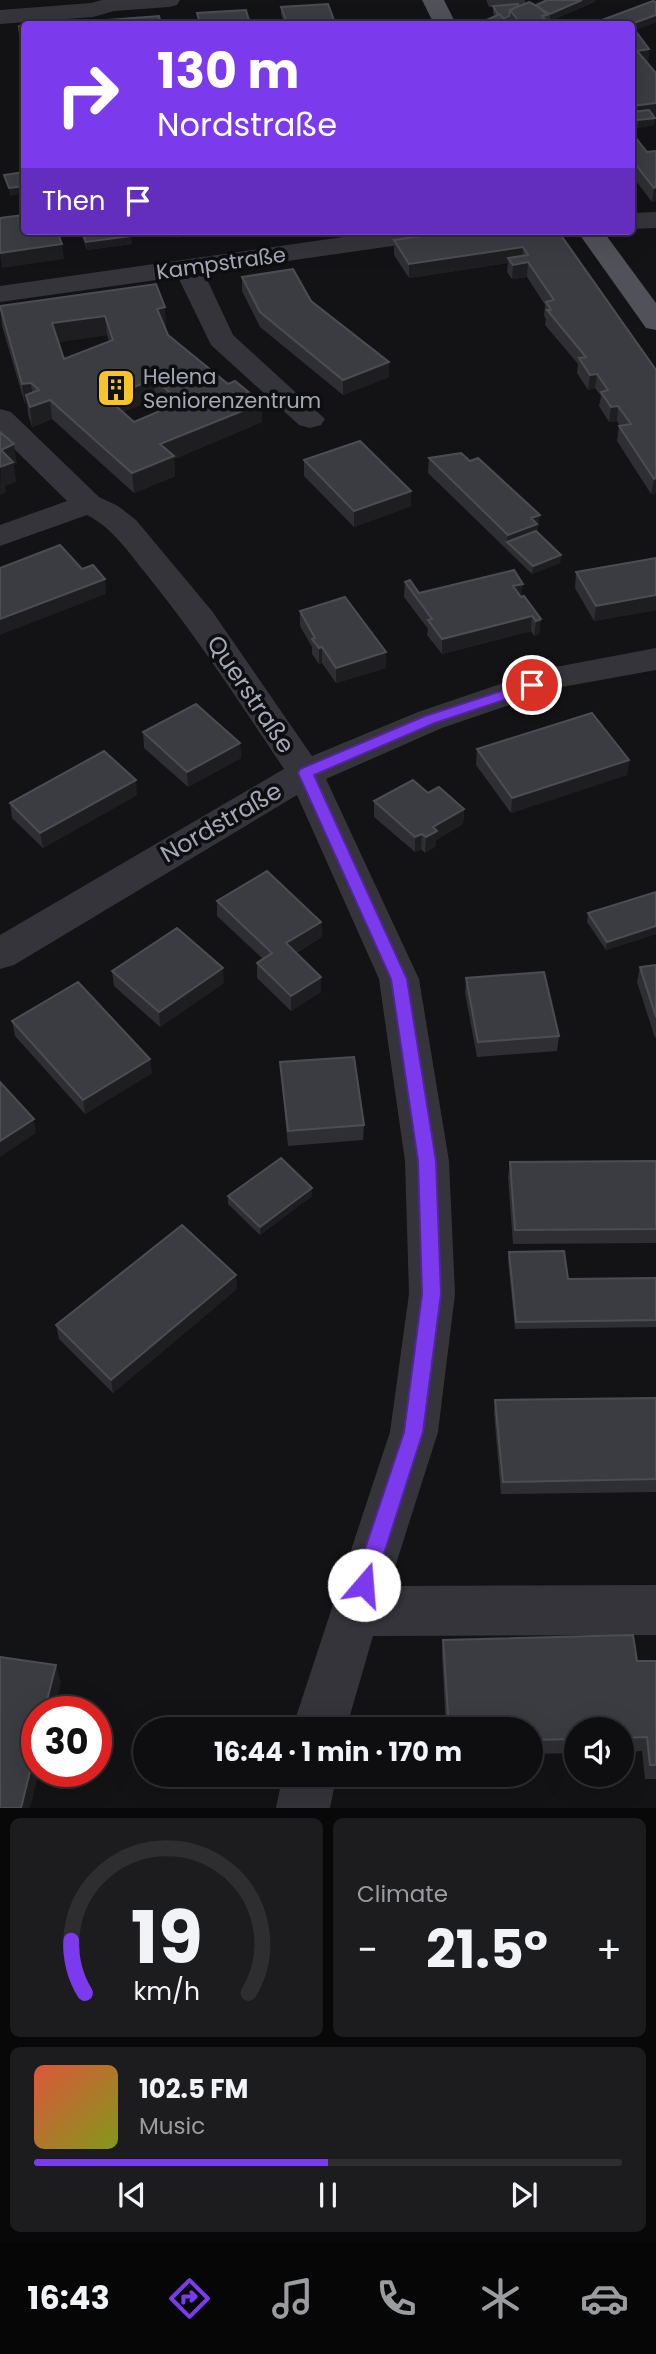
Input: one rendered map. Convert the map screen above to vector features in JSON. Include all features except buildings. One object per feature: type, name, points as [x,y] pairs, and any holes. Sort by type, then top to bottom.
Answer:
[{"type":"main road","points":[[433,0],[444,21]]},
{"type":"main road","points":[[593,235],[656,322]]},
{"type":"street","points":[[0,18],[169,0]]},
{"type":"street","points":[[635,220],[656,220]]},
{"type":"street","name":"Kampstraße","points":[[0,294],[414,235]]},
{"type":"street","points":[[188,268],[221,339],[310,419]]},
{"type":"street","name":"Querstraße","points":[[0,418],[88,504],[107,513],[125,527],[200,619],[305,773],[399,979],[427,1161],[432,1294],[414,1432],[324,1717]]},
{"type":"street","points":[[0,536],[88,504]]},
{"type":"street","name":"Nordstraße","points":[[0,954],[305,773],[430,720],[558,677],[656,659]]},
{"type":"street","points":[[356,1611],[656,1610]]},
{"type":"street","points":[[303,1808],[307,1787]]},
{"type":"place","name":"Helena Seniorenzentrum","points":[[116,388]]},
{"type":"route","points":[[364,1585],[414,1432],[432,1294],[427,1161],[399,979],[305,773],[430,720],[532,685]]}]
